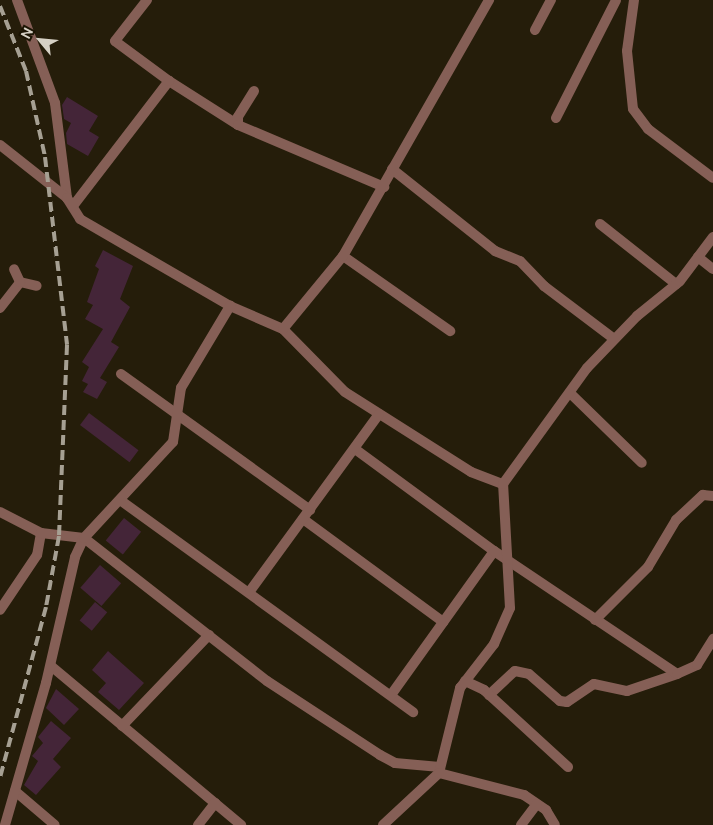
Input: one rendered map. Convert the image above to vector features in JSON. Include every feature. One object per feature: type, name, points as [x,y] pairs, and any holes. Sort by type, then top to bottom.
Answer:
[{"type":"street","points":[[17,0],[55,103],[70,202]]},
{"type":"street","points":[[146,0],[115,40],[169,81],[238,124],[384,187]]},
{"type":"street","points":[[535,30],[551,0]]},
{"type":"street","points":[[556,118],[616,0]]},
{"type":"street","points":[[634,0],[627,51],[633,109],[648,129],[713,178]]},
{"type":"street","points":[[283,329],[343,256],[384,187],[392,169],[486,1]]},
{"type":"street","points":[[70,202],[169,81]]},
{"type":"street","points":[[238,124],[238,117],[254,91]]},
{"type":"street","points":[[0,145],[70,202],[80,219],[230,306],[283,329],[331,381],[379,414],[471,472],[503,484]]},
{"type":"street","points":[[392,169],[495,251],[520,261],[544,286],[614,339]]},
{"type":"street","points":[[600,224],[676,284]]},
{"type":"street","points":[[383,825],[440,770],[465,682],[505,625],[510,608],[503,484],[570,392],[614,339],[676,284],[713,237]]},
{"type":"street","points":[[343,256],[450,332]]},
{"type":"street","points":[[698,257],[713,269]]},
{"type":"street","points":[[14,269],[20,282]]},
{"type":"street","points":[[20,282],[36,286]]},
{"type":"street","points":[[0,308],[20,282]]},
{"type":"street","points":[[5,825],[51,666],[75,557],[84,538],[173,442],[180,417],[181,388],[230,306]]},
{"type":"street","points":[[121,374],[169,404],[180,417],[310,510]]},
{"type":"street","points":[[570,392],[642,463]]},
{"type":"street","points":[[250,591],[379,414]]},
{"type":"street","points":[[355,449],[494,552],[677,674]]},
{"type":"street","points":[[595,620],[648,567],[676,520],[703,495],[713,496]]},
{"type":"street","points":[[120,500],[250,591],[413,712]]},
{"type":"street","points":[[0,512],[41,533],[84,538],[302,706],[380,755],[395,762],[440,770],[524,795],[537,804],[555,825]]},
{"type":"street","points":[[303,519],[443,622]]},
{"type":"street","points":[[1,607],[37,555],[41,533]]},
{"type":"street","points":[[391,695],[494,552]]},
{"type":"street","points":[[122,726],[209,635]]},
{"type":"street","points":[[489,695],[515,671],[530,674],[560,701],[567,702],[594,684],[628,691],[697,665],[713,639]]},
{"type":"street","points":[[51,666],[241,825]]},
{"type":"street","points":[[465,682],[489,695],[568,767]]},
{"type":"street","points":[[15,791],[55,825]]},
{"type":"street","points":[[198,825],[215,803]]},
{"type":"street","points":[[521,825],[537,804]]},
{"type":"building","points":[[67,97],[98,116],[89,131],[99,137],[88,156],[67,144],[66,133],[71,123],[64,119],[62,105]]},
{"type":"building","points":[[103,250],[133,266],[120,299],[130,307],[111,342],[119,347],[100,378],[107,382],[97,399],[83,392],[88,384],[82,381],[89,367],[82,362],[103,329],[85,319],[93,305],[87,302],[99,269],[95,266]]},
{"type":"building","points":[[89,413],[139,450],[129,462],[80,425]]},
{"type":"building","points":[[124,518],[141,532],[123,554],[106,541]]},
{"type":"building","points":[[100,565],[121,583],[101,606],[80,588]]},
{"type":"building","points":[[95,602],[107,612],[92,631],[80,620]]},
{"type":"building","points":[[108,651],[144,683],[119,710],[98,692],[106,683],[92,670]]},
{"type":"building","points":[[56,689],[79,709],[64,725],[46,708]]},
{"type":"building","points":[[51,721],[71,738],[53,759],[61,767],[36,795],[24,785],[38,761],[32,756],[43,743],[38,737]]},
{"type":"railway","points":[[0,6],[26,71],[45,157],[67,345],[59,536],[46,607],[0,777]]}]
